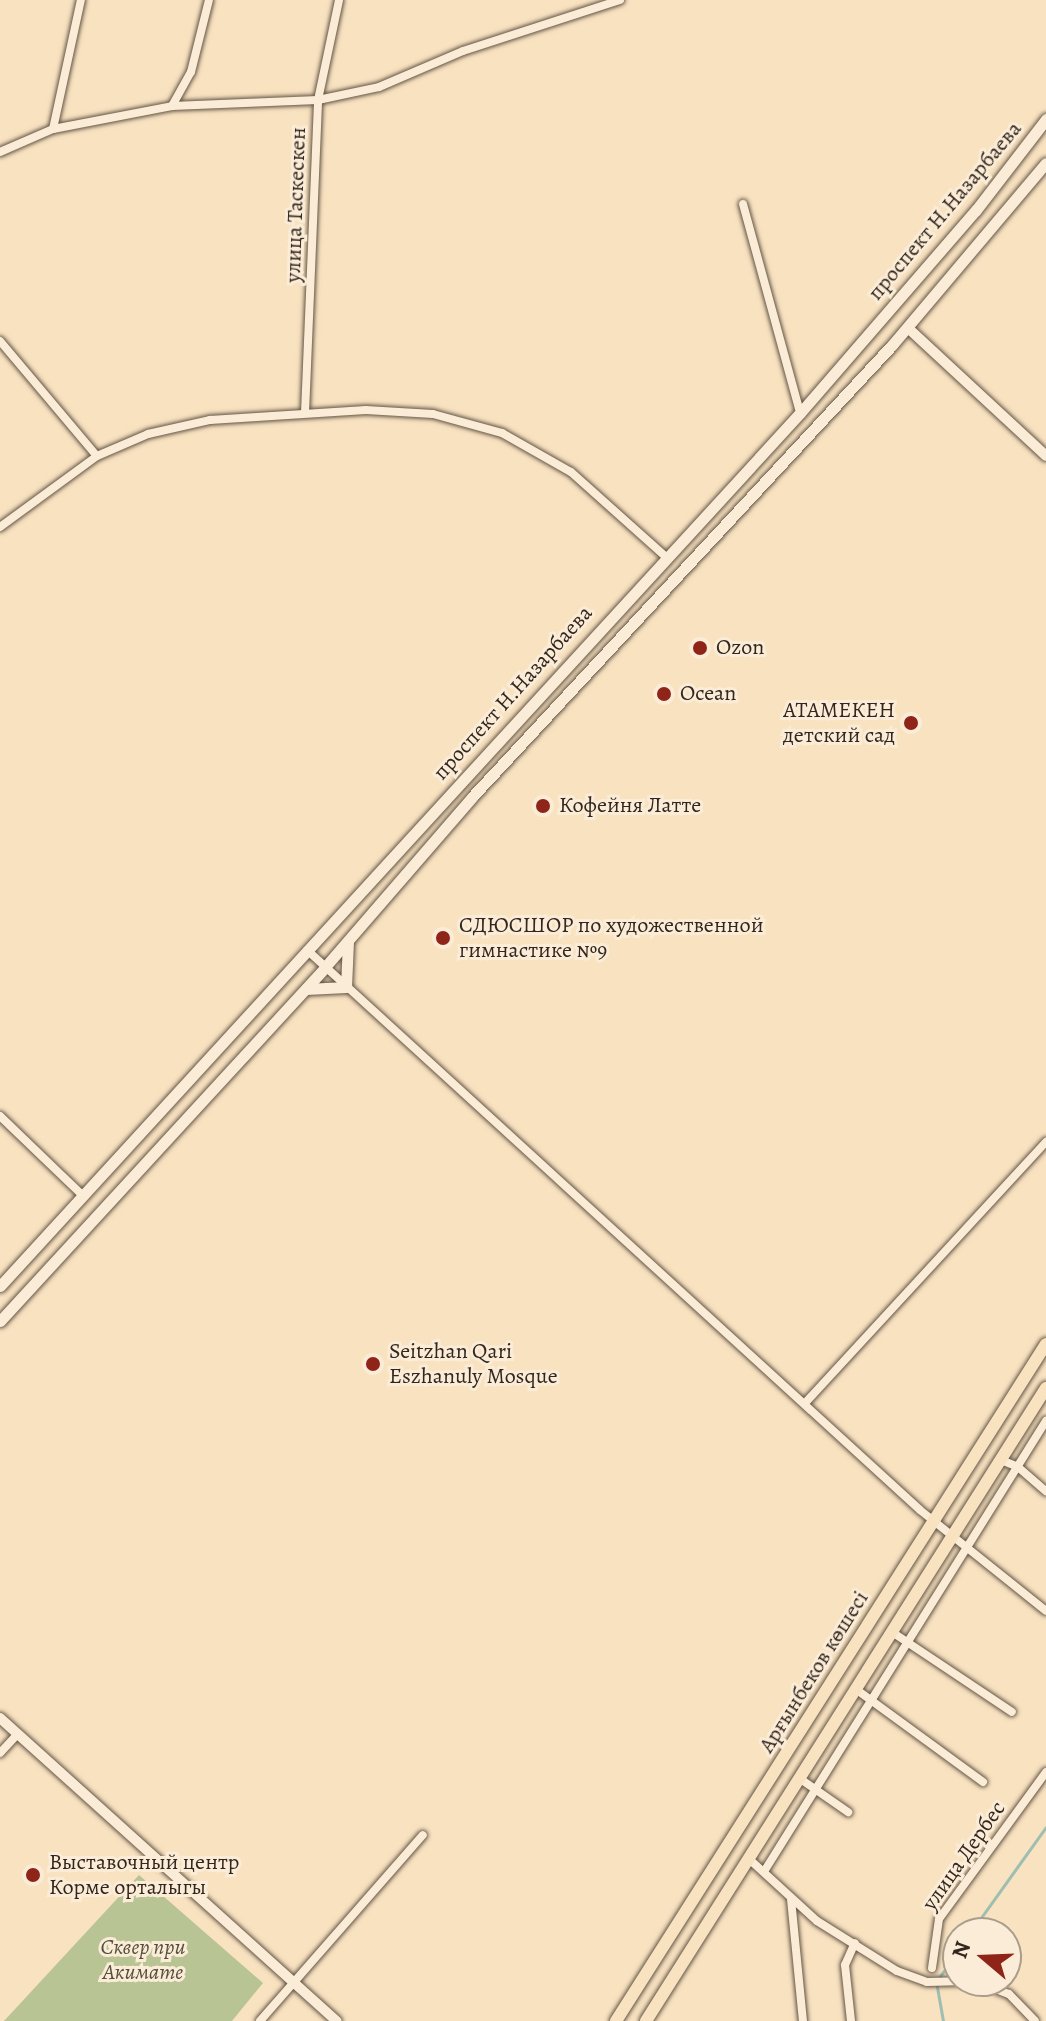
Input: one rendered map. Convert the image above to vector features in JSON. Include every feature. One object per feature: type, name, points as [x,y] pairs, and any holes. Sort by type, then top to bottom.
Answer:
[{"type":"main road","name":"проспект Н.Назарбаева","points":[[0,1286],[665,556],[800,413],[976,210],[1046,119]]},
{"type":"main road","name":"проспект Н.Назарбаева","points":[[0,1321],[325,967],[472,797],[908,328],[1046,163]]},
{"type":"main road","points":[[304,989],[346,987],[348,941]]},
{"type":"main road","name":"Арғынбеков көшесі","points":[[616,2021],[1046,1344]]},
{"type":"main road","name":"Арғынбеков көшесі","points":[[646,2021],[1046,1388]]},
{"type":"street","points":[[53,129],[81,0]]},
{"type":"street","points":[[172,106],[191,72],[209,0]]},
{"type":"street","name":"улица Таскескен","points":[[305,413],[318,100],[339,0]]},
{"type":"street","points":[[0,152],[53,129],[172,106],[318,100],[379,87],[463,51],[620,0]]},
{"type":"street","points":[[743,204],[800,413]]},
{"type":"street","points":[[908,328],[1046,456]]},
{"type":"street","points":[[0,341],[97,456]]},
{"type":"street","points":[[0,527],[97,456],[148,434],[210,420],[305,413],[433,414],[502,433],[571,472],[665,556]]},
{"type":"street","points":[[307,950],[806,1402],[933,1522],[1046,1611]]},
{"type":"street","points":[[0,1116],[83,1196]]},
{"type":"street","points":[[806,1402],[1046,1142]]},
{"type":"street","points":[[765,1870],[1046,1421]]},
{"type":"street","points":[[1001,1460],[1018,1467],[1046,1491]]},
{"type":"street","points":[[892,1632],[1012,1712]]},
{"type":"street","points":[[857,1690],[983,1782]]},
{"type":"street","points":[[0,1718],[337,2021]]},
{"type":"street","points":[[0,1753],[18,1734]]},
{"type":"street","name":"улица Дербес","points":[[932,1968],[939,1919],[1046,1772]]},
{"type":"street","points":[[799,1778],[848,1812]]},
{"type":"street","points":[[260,2021],[423,1835]]},
{"type":"street","points":[[748,1858],[765,1870],[791,1899],[897,1971],[927,1982],[942,1982]]},
{"type":"street","points":[[791,1899],[803,2021]]},
{"type":"street","points":[[851,2021],[845,1965],[855,1943]]},
{"type":"street","points":[[1012,1997],[1035,2021]]},
{"type":"green space","name":"Сквер при Акимате","points":[[139,1875],[263,1983],[232,2021],[4,2021]]},
{"type":"waterway","points":[[981,1917],[1046,1827]]},
{"type":"waterway","points":[[942,1974],[936,1982],[943,2021]]},
{"type":"place","name":"Ozon","points":[[700,648]]},
{"type":"place","name":"Ocean","points":[[664,694]]},
{"type":"place","name":"АТАМЕКЕН детский сад","points":[[911,723]]},
{"type":"place","name":"Кофейня Латте","points":[[543,806]]},
{"type":"place","name":"СДЮСШОР по художественной гимнастике №9","points":[[443,938]]},
{"type":"place","name":"Seitzhan Qari Eszhanuly Mosque","points":[[373,1364]]},
{"type":"place","name":"Выставочный центр Корме орталыгы","points":[[33,1875]]}]
